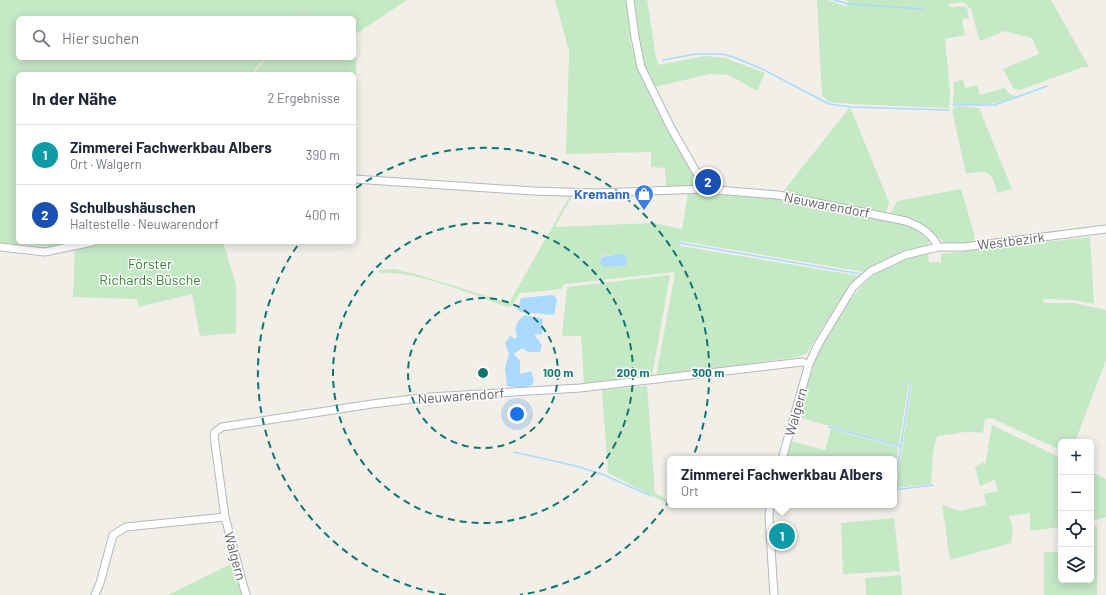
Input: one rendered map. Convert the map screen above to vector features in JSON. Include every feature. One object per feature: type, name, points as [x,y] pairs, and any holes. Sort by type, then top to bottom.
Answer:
[{"type":"street","points":[[630,0],[641,67],[671,128],[702,182],[704,190]]},
{"type":"street","name":"Neuwarendorf","points":[[356,179],[595,193],[704,190],[778,195],[906,221],[918,225],[926,231],[934,239],[938,247]]},
{"type":"street","name":"Westbezirk","points":[[809,364],[819,343],[846,298],[858,283],[880,266],[917,252],[938,247],[964,247],[1106,229]]},
{"type":"street","points":[[0,248],[45,252],[83,244]]},
{"type":"street","name":"Neuwarendorf","points":[[225,518],[214,436],[222,427],[372,404],[422,398],[580,388],[802,362],[809,364]]},
{"type":"street","name":"Walgern","points":[[783,456],[809,364]]},
{"type":"street","points":[[770,508],[774,595]]},
{"type":"street","points":[[95,595],[100,583],[113,536],[118,531],[126,527],[225,518]]},
{"type":"street","name":"Walgern","points":[[225,518],[246,595]]},
{"type":"green space","name":"Förster Richards Büsche","points":[[0,0],[407,0],[356,34],[356,16],[312,16],[308,11],[311,16],[304,16],[305,14],[303,16],[16,16],[16,60],[263,60],[254,70],[254,72],[16,72],[16,244],[224,244],[236,284],[236,333],[200,336],[192,294],[138,307],[137,299],[73,297],[75,248],[0,243]]},
{"type":"green space","points":[[555,0],[647,0],[656,57],[659,65],[705,56],[725,58],[765,73],[757,91],[729,75],[710,74],[654,87],[644,67],[638,43],[629,38],[641,77],[698,183],[696,187],[666,189],[665,168],[651,167],[651,152],[566,154],[569,51]]},
{"type":"green space","points":[[817,0],[828,0],[847,7],[848,1],[843,0],[1051,0],[1089,67],[1083,67],[1020,90],[1014,89],[1003,69],[1039,54],[1032,38],[1004,31],[981,41],[979,39],[971,9],[963,2],[949,4],[950,7],[963,6],[967,8],[969,18],[962,19],[965,35],[945,39],[950,91],[949,108],[829,102],[822,96]]},
{"type":"green space","name":"Förster Richards Büsche","points":[[265,60],[356,60],[356,72],[256,72],[256,70]]},
{"type":"green space","points":[[963,80],[965,88],[977,85],[980,95],[1005,88],[1008,93],[1017,97],[1001,102],[978,105],[953,104],[954,82]]},
{"type":"green space","points":[[955,106],[979,108],[1012,189],[997,193],[993,180],[988,173],[979,172],[966,174],[952,110]]},
{"type":"green space","points":[[850,107],[889,202],[886,213],[782,193]]},
{"type":"green space","points":[[961,189],[975,237],[973,243],[947,244],[918,222],[890,215],[897,201]]},
{"type":"green space","points":[[688,193],[778,198],[903,223],[915,227],[929,238],[929,245],[891,257],[864,272],[681,241],[680,246],[860,276],[846,291],[807,353],[798,357],[656,377],[675,272],[564,284],[562,289],[520,293],[511,306],[508,307],[427,279],[394,273],[379,273],[379,270],[395,269],[509,303],[571,194],[573,194],[555,227],[653,223],[682,229]],"holes":[[[617,254],[626,266],[603,267],[600,262],[602,256]]]},
{"type":"green space","points":[[1090,237],[1094,304],[1074,300],[1043,299],[1044,303],[1073,303],[1106,310],[1106,360],[1076,439],[1058,439],[1058,449],[991,418],[985,419],[983,433],[966,432],[937,436],[933,453],[931,484],[897,488],[912,384],[909,383],[899,445],[797,417],[804,389],[816,356],[823,342],[844,310],[862,286],[883,268],[896,261],[911,256],[928,253],[929,262],[941,262],[941,254]]},
{"type":"green space","points":[[670,275],[652,376],[584,383],[581,336],[562,336],[567,287]]},
{"type":"green space","points":[[647,386],[655,493],[667,499],[667,503],[608,473],[602,390]]},
{"type":"green space","points":[[992,425],[1058,457],[1058,527],[1030,531],[1030,513],[1009,516],[1013,529],[1011,543],[950,560],[942,505],[960,511],[986,505],[984,494],[998,491],[995,481],[997,479],[980,486],[975,467],[984,462],[985,466]]},
{"type":"green space","points":[[831,429],[898,447],[897,456],[787,456],[790,441],[825,450]]},
{"type":"green space","points":[[1094,473],[1106,479],[1106,517],[1094,520]]},
{"type":"green space","points":[[894,518],[900,571],[843,574],[841,523]]},
{"type":"green space","points":[[1094,526],[1097,526],[1097,595],[1044,595],[1044,552],[1058,552],[1058,583],[1094,583]]},
{"type":"green space","points":[[235,562],[244,595],[168,595]]},
{"type":"green space","points":[[901,575],[902,595],[866,595],[865,578]]},
{"type":"water","points":[[624,254],[627,261],[626,266],[603,267],[600,262],[602,257]]},
{"type":"water","points":[[553,295],[557,299],[554,315],[521,312],[518,310],[521,298]]},
{"type":"water","points":[[525,315],[543,319],[542,334],[534,335],[542,345],[540,352],[528,352],[522,348],[514,354],[520,361],[520,374],[531,371],[534,381],[532,385],[523,388],[507,386],[505,368],[509,354],[505,343],[510,336],[515,339],[517,336],[515,330],[516,324]]},
{"type":"waterway","points":[[834,0],[849,4],[923,9]]},
{"type":"waterway","points":[[663,60],[696,54],[722,54],[762,69],[829,104],[851,107],[949,110]]},
{"type":"waterway","points":[[953,105],[995,105],[1047,86]]},
{"type":"waterway","points":[[680,243],[861,274]]},
{"type":"waterway","points":[[897,470],[911,382]]},
{"type":"waterway","points":[[829,427],[900,446]]},
{"type":"waterway","points":[[514,452],[576,466],[604,475],[651,496]]},
{"type":"waterway","points":[[897,490],[933,485]]},
{"type":"place","name":"Schulbushäuschen","points":[[708,182]]},
{"type":"place","name":"Kremann","points":[[644,211]]},
{"type":"place","name":"Zimmerei Fachwerkbau Albers","points":[[782,536]]}]
